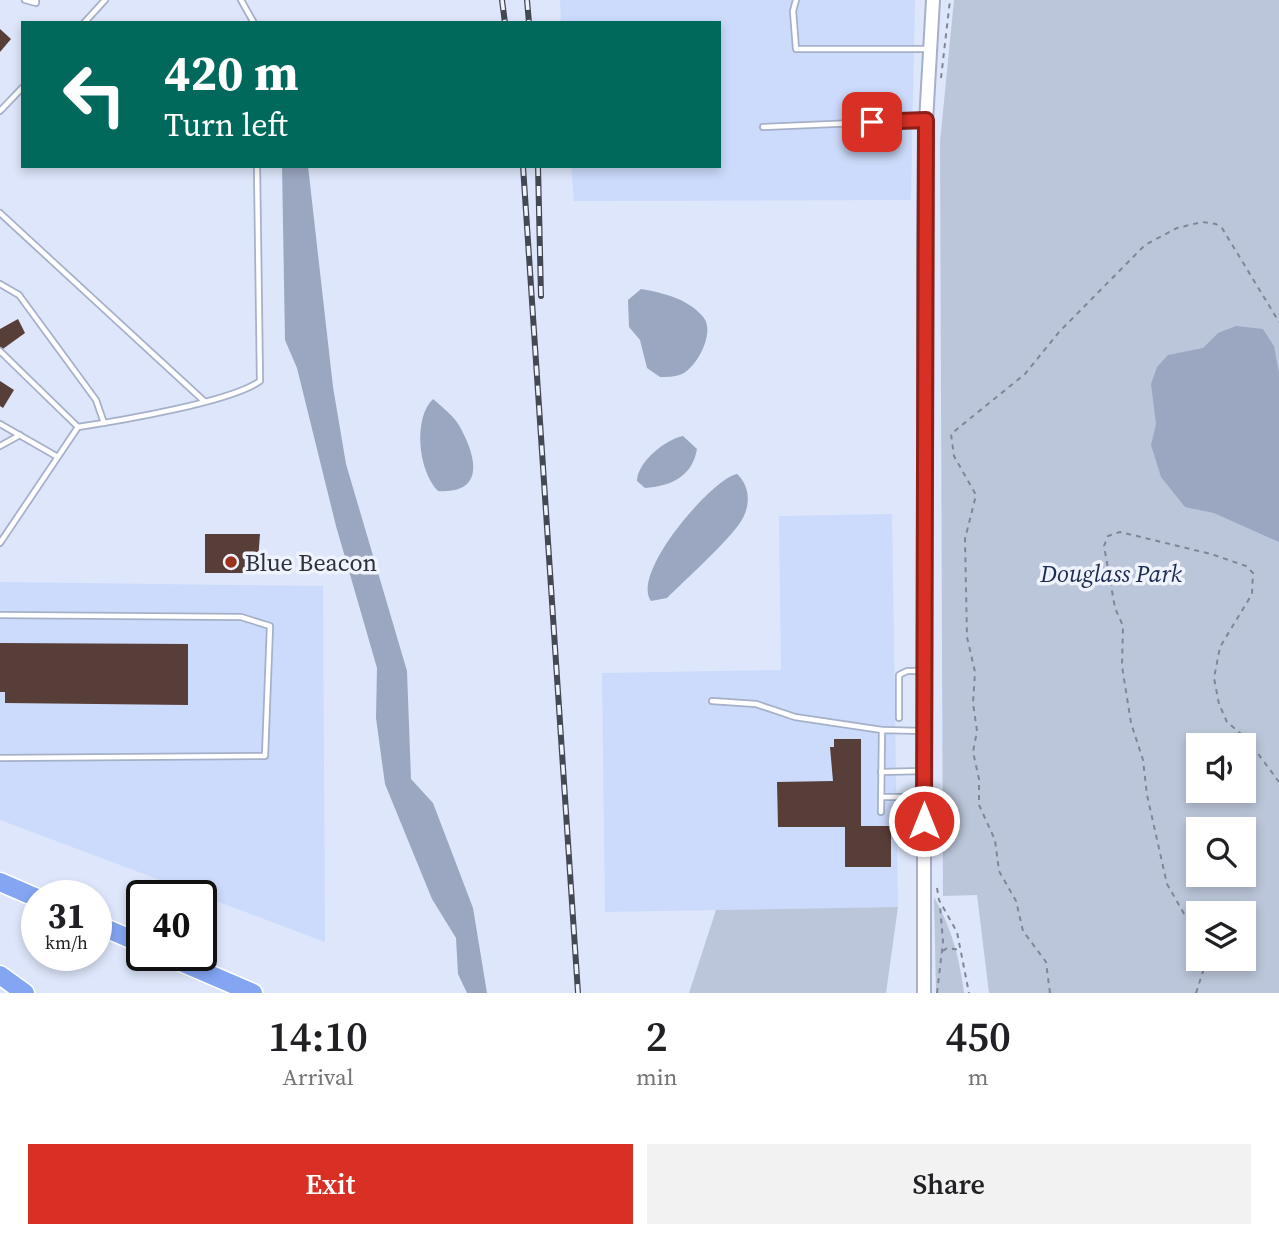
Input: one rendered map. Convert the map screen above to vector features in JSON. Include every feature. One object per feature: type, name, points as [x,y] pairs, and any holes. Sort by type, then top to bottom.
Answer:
[{"type":"highway","points":[[0,882],[21,891]]},
{"type":"highway","points":[[202,971],[253,993]]},
{"type":"highway","points":[[0,975],[26,993]]},
{"type":"street","points":[[924,993],[926,120],[933,0]]},
{"type":"lane","points":[[25,0],[36,3],[36,0]]},
{"type":"lane","points":[[86,21],[105,0]]},
{"type":"lane","points":[[241,0],[253,21]]},
{"type":"lane","points":[[796,0],[793,11],[796,49],[930,49]]},
{"type":"lane","points":[[0,111],[21,89]]},
{"type":"lane","points":[[763,127],[926,120]]},
{"type":"lane","points":[[0,542],[78,427],[204,401],[250,388],[260,381],[257,168]]},
{"type":"lane","points":[[0,213],[204,401]]},
{"type":"lane","points":[[0,284],[19,295],[96,400],[104,423]]},
{"type":"lane","points":[[0,351],[78,427]]},
{"type":"lane","points":[[0,424],[56,456]]},
{"type":"lane","points":[[0,446],[20,435]]},
{"type":"lane","points":[[0,615],[241,617],[270,626],[265,755],[0,758]]},
{"type":"lane","points":[[899,718],[900,675],[907,671],[924,671]]},
{"type":"lane","points":[[712,701],[756,704],[795,718],[882,730],[924,731]]},
{"type":"lane","points":[[881,812],[882,730]]},
{"type":"lane","points":[[881,772],[924,771]]},
{"type":"lane","points":[[881,797],[924,797]]},
{"type":"path","points":[[941,83],[950,0]]},
{"type":"path","points":[[1050,993],[1046,962],[1023,931],[1016,901],[999,871],[995,840],[979,805],[979,779],[973,752],[977,731],[973,703],[975,671],[967,638],[965,539],[976,495],[954,456],[951,434],[1025,374],[1059,332],[1117,270],[1145,245],[1177,228],[1210,222],[1222,228],[1279,322]]},
{"type":"path","points":[[1186,917],[1167,884],[1147,795],[1143,760],[1131,723],[1122,666],[1123,626],[1115,608],[1104,546],[1108,536],[1120,532],[1211,554],[1246,566],[1253,573],[1252,594],[1220,647],[1214,678],[1219,704],[1227,722],[1247,739],[1279,782]]},
{"type":"path","points":[[936,886],[944,930],[937,993]]},
{"type":"path","points":[[939,900],[951,920],[962,950],[969,993]]},
{"type":"path","points":[[941,953],[947,948],[962,950]]},
{"type":"path","points":[[1196,993],[1203,971]]},
{"type":"shaded area","points":[[560,0],[915,0],[911,200],[574,201],[571,168],[721,168],[721,21],[561,21]]},
{"type":"shaded area","points":[[282,168],[308,168],[333,387],[346,464],[407,671],[411,779],[433,803],[473,908],[487,993],[467,993],[458,974],[456,938],[432,899],[385,784],[376,718],[377,668],[336,526],[297,368],[285,340]]},
{"type":"shaded area","points":[[641,289],[684,302],[698,311],[707,324],[703,349],[682,374],[660,377],[647,368],[640,340],[629,327],[628,300]]},
{"type":"shaded area","points":[[1236,326],[1263,329],[1274,346],[1279,373],[1279,542],[1214,513],[1185,507],[1161,477],[1151,445],[1156,424],[1151,384],[1157,367],[1168,355],[1203,348],[1218,333]]},
{"type":"shaded area","points":[[433,399],[458,423],[470,450],[473,472],[464,487],[438,491],[426,471],[420,445],[421,431],[427,408]]},
{"type":"shaded area","points":[[683,436],[697,449],[690,467],[672,482],[645,488],[637,481],[647,459],[661,447]]},
{"type":"shaded area","points":[[737,474],[744,483],[748,500],[746,512],[738,526],[667,598],[651,601],[648,588],[652,570],[677,528],[710,492]]},
{"type":"shaded area","points":[[892,514],[898,907],[605,912],[602,673],[781,670],[779,516]]},
{"type":"shaded area","points":[[0,582],[323,586],[325,942],[217,901],[217,880],[160,880],[0,820]]},
{"type":"green space","name":"Douglass Park","points":[[954,0],[1279,0],[1279,993],[989,993],[977,895],[943,896],[940,142]]},
{"type":"green space","points":[[934,897],[954,944],[964,993],[936,993]]},
{"type":"green space","points":[[898,907],[886,993],[689,993],[716,910]]},
{"type":"building","points":[[0,29],[11,39],[0,52]]},
{"type":"building","points":[[18,319],[25,333],[0,351],[0,329]]},
{"type":"building","points":[[0,381],[14,390],[3,408],[0,406]]},
{"type":"building","name":"Blue Beacon","points":[[205,534],[260,534],[257,573],[205,573]]},
{"type":"building","points":[[0,643],[188,644],[188,705],[5,703],[5,692],[0,692]]},
{"type":"building","points":[[834,739],[861,739],[861,826],[891,826],[891,867],[845,867],[845,827],[778,827],[777,782],[833,781],[830,747],[834,747]]},
{"type":"railway","points":[[502,0],[505,21]]},
{"type":"railway","points":[[527,0],[529,21]]},
{"type":"railway","points":[[523,168],[578,993]]},
{"type":"railway","points":[[538,168],[541,296]]},
{"type":"place","name":"Blue Beacon","points":[[231,562]]},
{"type":"route","points":[[872,122],[926,120],[924,821]]}]
